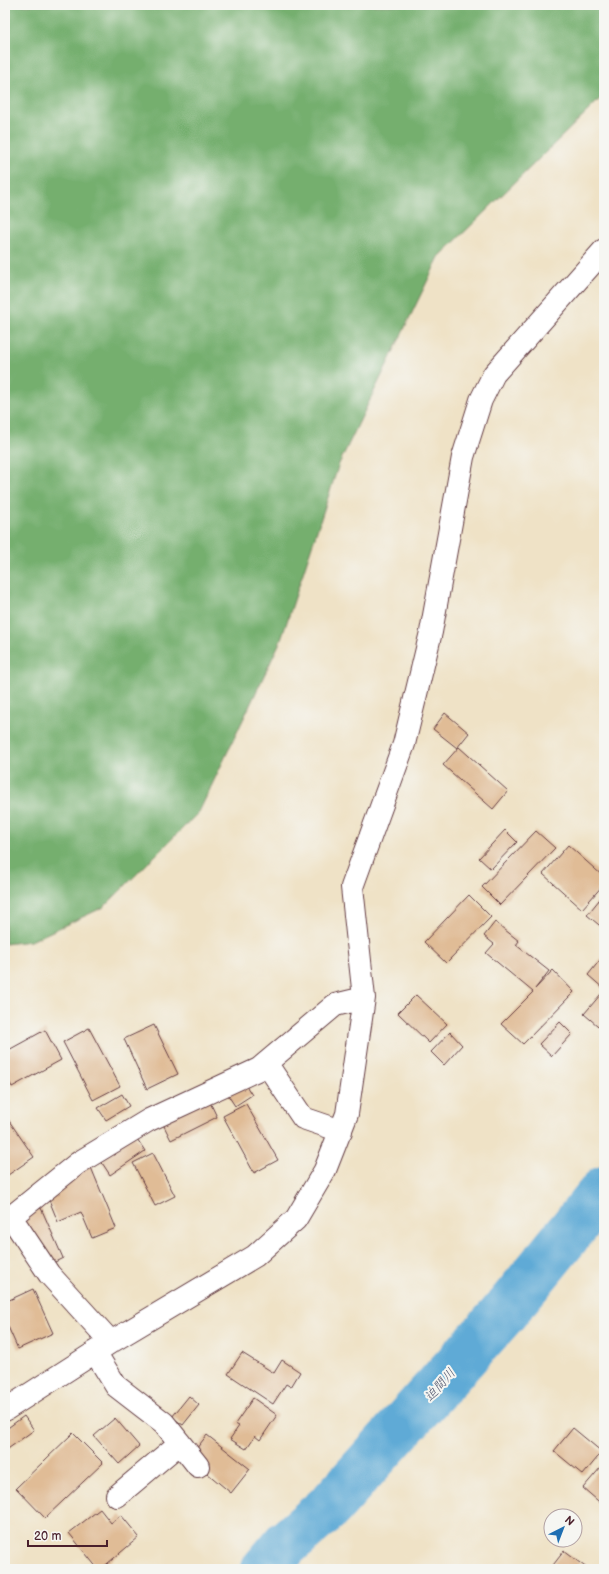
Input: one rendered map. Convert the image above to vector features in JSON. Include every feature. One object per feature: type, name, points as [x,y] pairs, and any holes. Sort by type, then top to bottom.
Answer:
[{"type":"street","points":[[5,1410],[103,1347],[255,1256],[296,1219],[325,1170],[347,1114],[364,998],[352,887],[404,744],[431,632],[462,457],[480,400],[494,374],[604,250]]},
{"type":"street","points":[[198,1466],[164,1423],[116,1386],[103,1347],[8,1218],[78,1163],[149,1120],[258,1069],[335,1005],[364,998]]},
{"type":"street","points":[[266,1063],[303,1118],[341,1131]]},
{"type":"street","points":[[117,1496],[180,1443]]},
{"type":"green space","points":[[5,5],[604,5],[604,95],[439,257],[339,464],[281,640],[199,812],[104,907],[31,941],[5,944]]},
{"type":"building","points":[[445,713],[469,733],[457,748],[433,729]]},
{"type":"building","points":[[459,747],[508,791],[493,809],[443,765]]},
{"type":"building","points":[[505,830],[517,842],[491,869],[479,858]]},
{"type":"building","points":[[536,831],[555,848],[500,905],[482,887]]},
{"type":"building","points":[[568,845],[604,877],[604,884],[582,909],[543,874]]},
{"type":"building","points":[[604,894],[604,929],[587,915]]},
{"type":"building","points":[[469,895],[491,917],[446,963],[424,942]]},
{"type":"building","points":[[495,922],[519,941],[516,945],[549,971],[535,989],[553,970],[574,992],[523,1044],[501,1024],[533,992],[486,953],[494,944],[484,936]]},
{"type":"building","points":[[604,955],[604,989],[588,975]]},
{"type":"building","points":[[601,994],[604,997],[604,1031],[584,1014]]},
{"type":"building","points":[[416,995],[447,1024],[429,1043],[398,1013]]},
{"type":"building","points":[[560,1022],[572,1034],[552,1056],[539,1044]]},
{"type":"building","points":[[154,1025],[178,1074],[147,1089],[124,1039]]},
{"type":"building","points":[[89,1028],[120,1086],[93,1100],[63,1042]]},
{"type":"building","points":[[45,1030],[61,1060],[12,1087],[5,1074],[5,1052]]},
{"type":"building","points":[[450,1032],[462,1045],[444,1065],[431,1052]]},
{"type":"building","points":[[239,1075],[252,1095],[235,1106],[222,1086]]},
{"type":"building","points":[[122,1094],[129,1106],[106,1120],[98,1108]]},
{"type":"building","points":[[206,1094],[217,1117],[171,1140],[159,1116]]},
{"type":"building","points":[[246,1104],[278,1160],[254,1173],[223,1116]]},
{"type":"building","points":[[5,1115],[34,1157],[8,1175],[5,1170]]},
{"type":"building","points":[[130,1128],[145,1151],[110,1175],[95,1152]]},
{"type":"building","points":[[153,1153],[175,1196],[155,1206],[133,1163]]},
{"type":"building","points":[[90,1165],[116,1228],[92,1238],[81,1212],[58,1222],[45,1190]]},
{"type":"building","points":[[41,1208],[63,1258],[41,1269],[18,1219]]},
{"type":"building","points":[[33,1289],[53,1333],[18,1349],[5,1320],[5,1302]]},
{"type":"building","points":[[242,1353],[274,1373],[282,1360],[300,1372],[291,1387],[286,1384],[273,1404],[228,1374]]},
{"type":"building","points":[[189,1396],[199,1405],[183,1425],[172,1417]]},
{"type":"building","points":[[253,1398],[277,1415],[260,1440],[255,1436],[246,1449],[230,1439],[239,1426],[235,1424]]},
{"type":"building","points":[[24,1416],[34,1430],[5,1451],[5,1430]]},
{"type":"building","points":[[115,1418],[139,1446],[119,1464],[94,1436]]},
{"type":"building","points":[[573,1428],[602,1452],[583,1475],[554,1451]]},
{"type":"building","points":[[73,1433],[103,1463],[45,1518],[16,1488]]},
{"type":"building","points":[[207,1435],[250,1469],[231,1493],[189,1458]]},
{"type":"building","points":[[601,1467],[604,1469],[604,1506],[583,1488]]},
{"type":"building","points":[[100,1509],[111,1523],[121,1515],[139,1537],[101,1569],[98,1569],[69,1533]]},
{"type":"building","points":[[564,1551],[588,1569],[550,1569]]},
{"type":"waterway","name":"迫間川","points":[[265,1569],[286,1544],[330,1506],[502,1315],[604,1190]]}]
